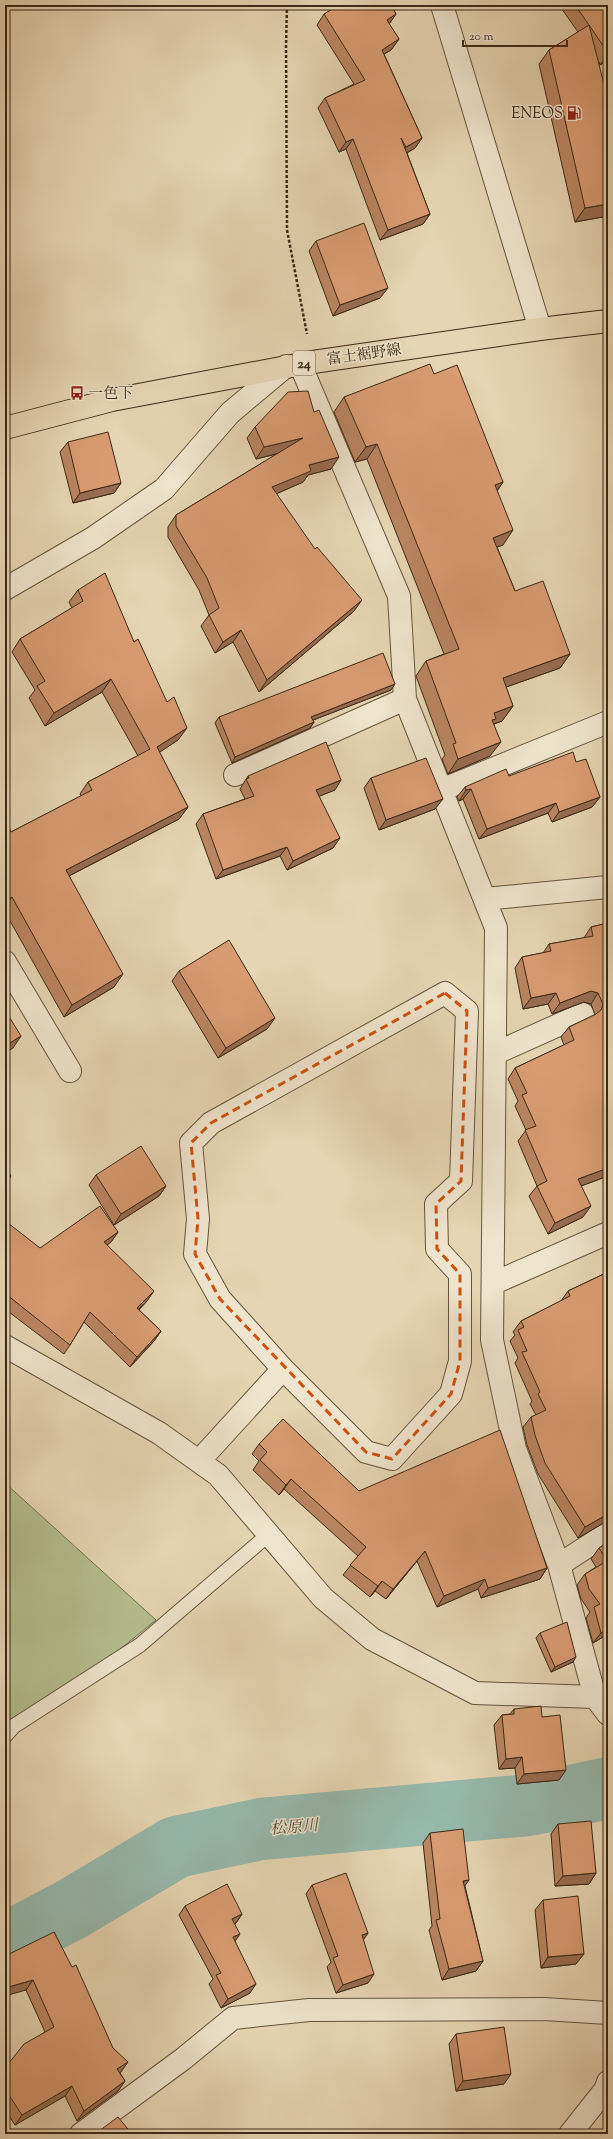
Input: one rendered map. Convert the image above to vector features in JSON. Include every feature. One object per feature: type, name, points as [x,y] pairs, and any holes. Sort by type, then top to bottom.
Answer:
[{"type":"main road","name":"富士裾野線","points":[[5,428],[112,400],[300,364],[540,329],[608,321]]},
{"type":"street","points":[[442,5],[540,329]]},
{"type":"street","points":[[5,589],[93,538],[164,489],[230,413],[300,364],[399,596],[406,699],[496,928],[494,1283],[492,1340],[515,1449],[558,1564],[601,1706],[475,1693],[372,1639],[323,1598],[218,1475],[160,1433],[5,1346]]},
{"type":"street","points":[[235,775],[406,699]]},
{"type":"street","points":[[441,790],[608,722]]},
{"type":"street","points":[[485,899],[608,887]]},
{"type":"street","points":[[5,962],[70,1071]]},
{"type":"street","points":[[445,993],[467,1012],[460,1181],[436,1204],[437,1249],[460,1274],[460,1361],[451,1394],[392,1459],[366,1452],[283,1369],[220,1299],[195,1254],[198,1219],[191,1143],[211,1123],[445,993]]},
{"type":"street","points":[[496,1053],[583,1014]]},
{"type":"street","points":[[494,1283],[607,1235]]},
{"type":"street","points":[[198,1461],[283,1369]]},
{"type":"street","points":[[558,1564],[608,1533]]},
{"type":"street","points":[[81,2134],[183,2059],[233,2018],[309,2010],[544,2009],[608,2013]]},
{"type":"street","points":[[570,2134],[605,2090],[608,2082]]},
{"type":"lane","points":[[5,1736],[14,1726],[140,1645],[269,1534]]},
{"type":"path","points":[[288,5],[286,46],[287,230],[300,364]]},
{"type":"highlighted area","points":[[445,993],[467,1011],[461,1181],[436,1204],[437,1249],[460,1274],[460,1361],[451,1394],[392,1459],[366,1452],[220,1299],[195,1254],[198,1219],[191,1143],[211,1123]]},
{"type":"green space","points":[[5,1483],[156,1620],[5,1742]]},
{"type":"building","points":[[339,5],[391,5],[396,14],[387,20],[399,39],[382,50],[422,138],[406,147],[401,138],[430,214],[388,230],[353,139],[346,142],[325,98],[365,80],[324,14]]},
{"type":"building","points":[[575,5],[608,5],[608,53],[589,25]]},
{"type":"building","name":"ENEOS","points":[[589,25],[608,100],[608,204],[585,208],[549,50]]},
{"type":"building","points":[[364,223],[388,288],[340,305],[316,241]]},
{"type":"building","points":[[430,364],[434,374],[457,365],[503,482],[495,485],[513,530],[493,538],[515,591],[543,581],[570,654],[503,678],[513,706],[494,713],[496,719],[492,720],[501,742],[458,759],[453,744],[456,743],[426,661],[459,649],[377,444],[366,447],[344,397]]},
{"type":"building","points":[[308,391],[314,412],[319,410],[339,457],[309,465],[311,471],[272,487],[315,549],[317,547],[362,600],[267,680],[241,630],[223,642],[209,615],[219,608],[207,578],[176,526],[176,515],[303,438],[264,447],[255,427],[288,392]]},
{"type":"building","points":[[108,432],[121,483],[80,493],[68,442]]},
{"type":"building","points":[[105,573],[134,642],[138,639],[167,702],[174,697],[187,728],[157,747],[188,807],[66,870],[123,974],[72,1005],[12,897],[5,901],[5,821],[11,832],[92,790],[88,782],[150,749],[111,679],[54,713],[37,686],[45,681],[20,639],[83,601],[78,590]]},
{"type":"building","points":[[383,653],[395,684],[311,717],[314,722],[235,757],[219,717]]},
{"type":"building","points":[[326,742],[341,780],[316,790],[340,838],[293,861],[287,847],[223,870],[203,814],[254,796],[246,779],[249,778],[248,776]]},
{"type":"building","points":[[573,752],[576,762],[586,759],[600,797],[559,812],[556,803],[487,829],[471,789],[466,790],[465,787],[506,769],[509,776]]},
{"type":"building","points":[[426,758],[443,799],[386,820],[371,778]]},
{"type":"building","points":[[608,923],[608,1168],[578,1179],[591,1206],[555,1223],[537,1186],[547,1181],[525,1130],[536,1126],[522,1095],[527,1093],[515,1068],[574,1040],[569,1027],[596,1014],[601,1010],[603,1004],[598,993],[591,991],[560,1003],[556,993],[531,998],[522,957],[551,951],[549,944],[593,936],[591,927]]},
{"type":"building","points":[[229,940],[275,1018],[226,1048],[179,971]]},
{"type":"building","points":[[5,1010],[21,1036],[5,1046]]},
{"type":"building","points":[[141,1146],[166,1186],[121,1214],[96,1175]]},
{"type":"building","points":[[5,1167],[11,1176],[5,1180]]},
{"type":"building","points":[[100,1206],[118,1232],[104,1242],[154,1291],[137,1308],[161,1331],[137,1357],[90,1312],[70,1345],[7,1295],[5,1298],[5,1227],[8,1223],[40,1248]]},
{"type":"building","points":[[608,1272],[608,1514],[585,1527],[545,1463],[535,1435],[531,1417],[546,1410],[538,1394],[540,1392],[522,1352],[527,1351],[518,1330],[524,1327],[521,1321],[570,1296],[568,1291]]},
{"type":"building","points":[[283,1419],[359,1491],[500,1430],[547,1568],[488,1588],[485,1579],[444,1596],[425,1551],[393,1589],[382,1581],[378,1586],[350,1565],[366,1547],[291,1479],[286,1485],[260,1460],[267,1452],[259,1444]]},
{"type":"building","points":[[608,1542],[608,1628],[601,1633],[594,1607],[600,1604],[589,1589],[585,1574],[607,1561],[599,1548]]},
{"type":"building","points":[[567,1622],[576,1657],[555,1667],[540,1633]]},
{"type":"building","points":[[541,1706],[542,1717],[560,1715],[566,1770],[524,1774],[522,1757],[506,1759],[502,1715],[514,1714],[514,1709]]},
{"type":"building","points":[[591,1821],[596,1873],[563,1876],[558,1824]]},
{"type":"building","points":[[463,1829],[469,1880],[463,1881],[483,1961],[449,1969],[436,1920],[440,1919],[430,1833]]},
{"type":"building","points":[[346,1873],[368,1933],[362,1935],[374,1974],[343,1985],[333,1958],[338,1956],[312,1885]]},
{"type":"building","points":[[227,1884],[242,1914],[232,1919],[240,1934],[233,1937],[256,1984],[228,1999],[216,1975],[221,1973],[185,1906]]},
{"type":"building","points":[[578,1896],[584,1954],[548,1957],[543,1900]]},
{"type":"building","points":[[54,1932],[72,1967],[76,1965],[113,2048],[128,2062],[117,2069],[125,2081],[84,2111],[72,2086],[22,2115],[5,2089],[5,2068],[24,2044],[54,2027],[33,1980],[5,1988],[5,1956]]},
{"type":"building","points":[[504,2027],[511,2074],[463,2081],[456,2034]]},
{"type":"building","points":[[118,2117],[132,2134],[95,2134]]},
{"type":"waterway","name":"松原川","points":[[5,1944],[72,1909],[176,1847],[261,1829],[529,1805],[608,1788]]},
{"type":"place","name":"ENEOS","points":[[574,113]]},
{"type":"place","name":"一色下","points":[[77,393]]}]
